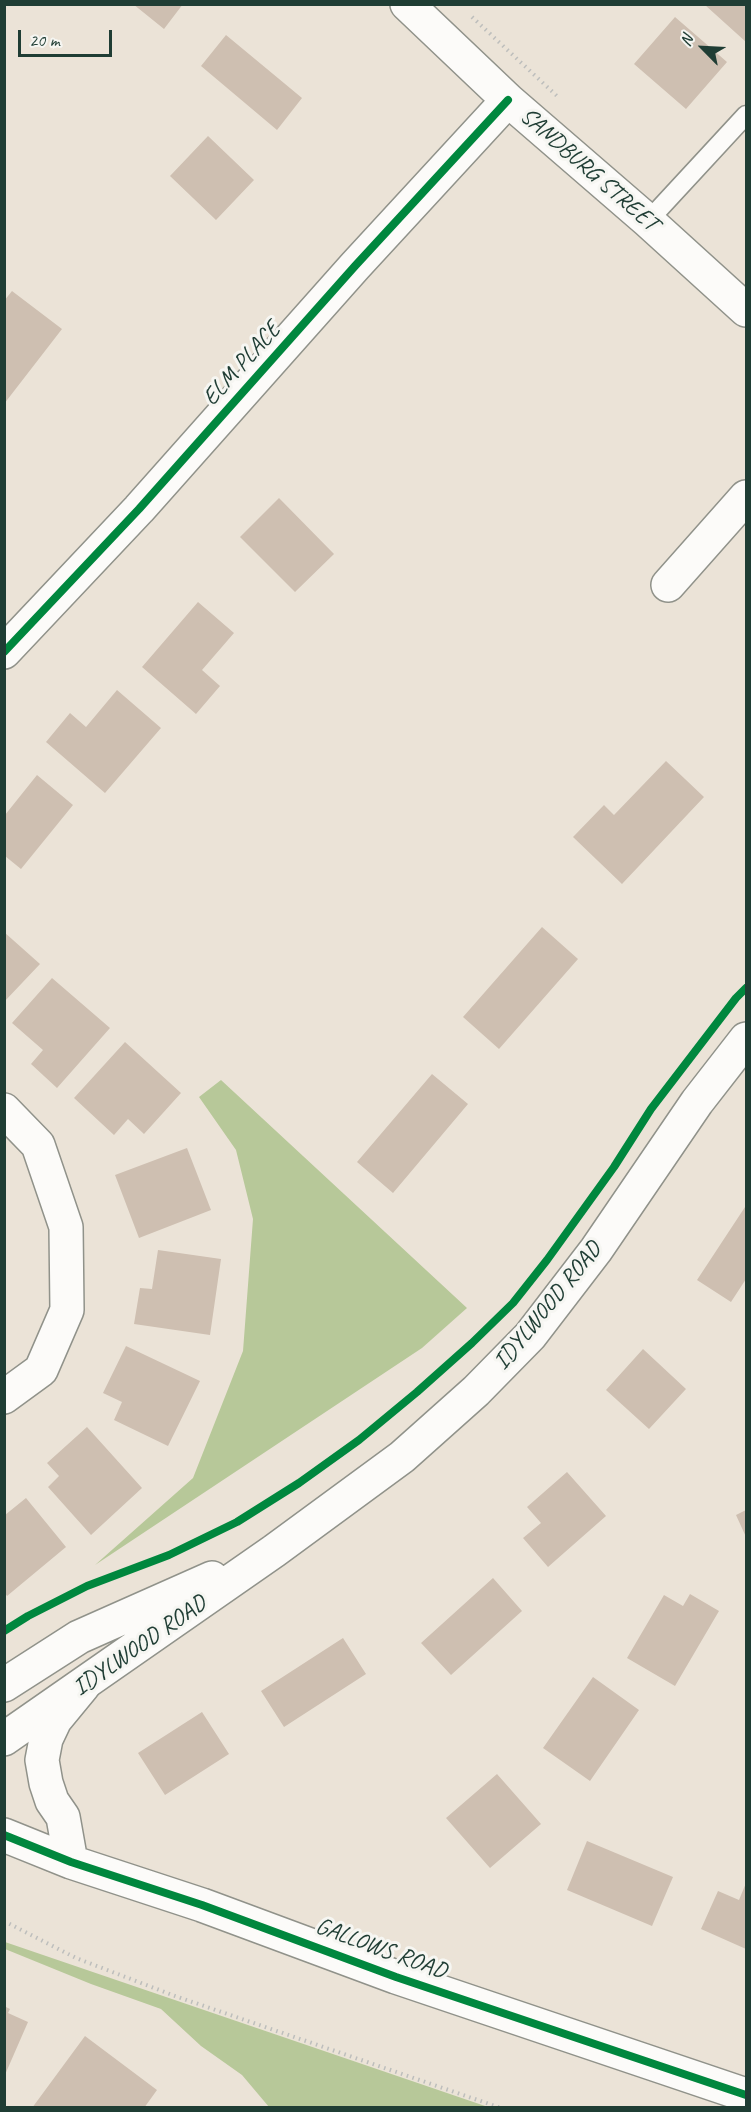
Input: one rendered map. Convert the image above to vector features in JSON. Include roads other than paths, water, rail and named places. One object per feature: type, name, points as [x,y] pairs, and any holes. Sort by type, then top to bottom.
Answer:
[{"type":"main road","name":"SANDBURG STREET","points":[[407,4],[508,100],[747,310]]},
{"type":"main road","name":"ELM PLACE","points":[[4,652],[139,509],[363,257],[508,100]]},
{"type":"main road","points":[[668,585],[747,497]]},
{"type":"main road","name":"IDYLWOOD ROAD","points":[[4,1739],[274,1551],[402,1457],[476,1391],[530,1336],[596,1250],[697,1102],[747,1039]]},
{"type":"main road","points":[[4,1110],[38,1145],[66,1227],[67,1310],[41,1370],[4,1397]]},
{"type":"main road","name":"IDYLWOOD ROAD","points":[[4,1685],[79,1637],[274,1551]]},
{"type":"main road","points":[[71,1862],[63,1817],[52,1801],[42,1760],[46,1739],[55,1720],[83,1686]]},
{"type":"main road","name":"GALLOWS ROAD","points":[[4,1835],[71,1862],[202,1905],[396,1977],[747,2095]]},
{"type":"lane","points":[[648,221],[747,115]]}]
